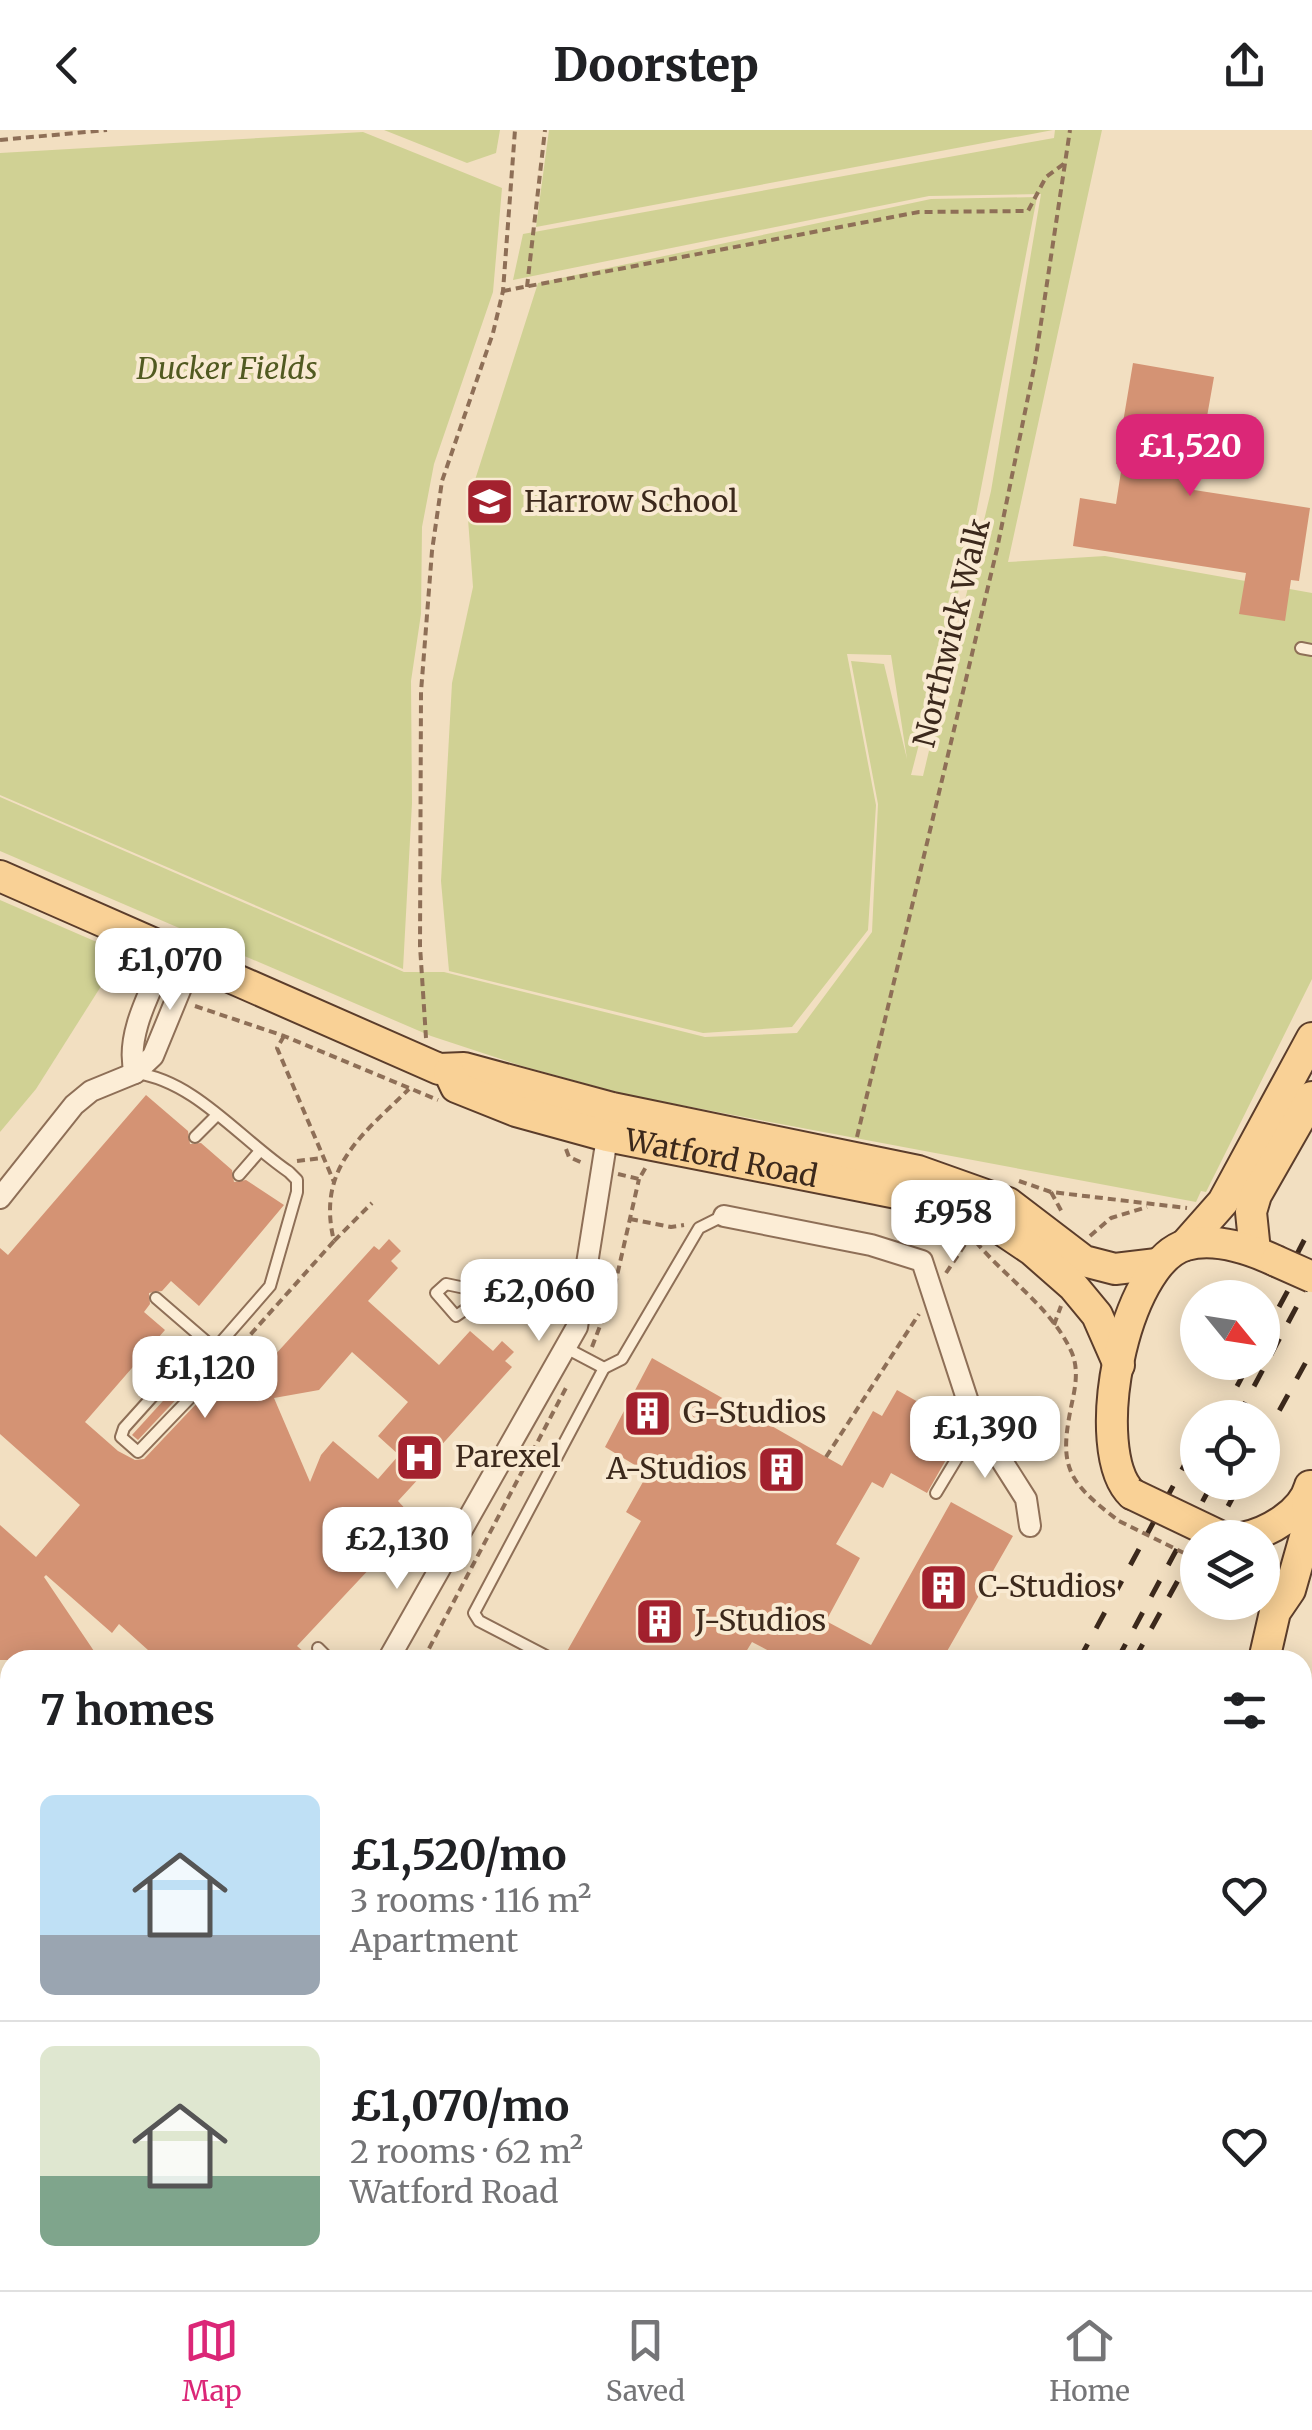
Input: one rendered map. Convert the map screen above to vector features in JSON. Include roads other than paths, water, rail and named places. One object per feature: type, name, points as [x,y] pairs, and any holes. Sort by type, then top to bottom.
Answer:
[{"type":"main road","name":"Watford Road","points":[[0,876],[180,956],[425,1057],[609,1122],[912,1196],[984,1218],[1032,1250],[1073,1286],[1097,1315],[1119,1365]]},
{"type":"main road","points":[[1180,1525],[1125,1508],[1113,1457],[1112,1412],[1134,1302],[1156,1264],[1185,1245],[1224,1202],[1312,1038]]},
{"type":"main road","points":[[1266,1256],[1251,1212],[1256,1195],[1312,1097]]},
{"type":"main road","name":"Watford Road","points":[[609,1122],[918,1171],[1008,1203],[1084,1261],[1115,1270],[1156,1264]]},
{"type":"main road","points":[[1185,1245],[1220,1244],[1266,1256],[1312,1277]]},
{"type":"main road","points":[[1279,1520],[1310,1487]]},
{"type":"main road","points":[[1280,1604],[1290,1590],[1309,1523],[1310,1487]]},
{"type":"main road","points":[[1266,1650],[1272,1620]]},
{"type":"street","points":[[0,1198],[74,1104],[91,1091],[134,1073],[153,1056],[180,956]]},
{"type":"street","points":[[394,1650],[566,1348],[582,1307],[609,1122]]},
{"type":"street","points":[[724,1216],[915,1256],[928,1270],[977,1424],[1026,1500],[1030,1526]]},
{"type":"lane","points":[[134,1073],[162,1077],[216,1116],[297,1180],[297,1192],[274,1278],[215,1349],[188,1358],[124,1428],[121,1438],[138,1452],[146,1448],[212,1375],[215,1349]]},
{"type":"lane","points":[[195,1138],[216,1116]]},
{"type":"lane","points":[[238,1175],[258,1152]]},
{"type":"lane","points":[[533,1650],[479,1620],[474,1612],[604,1368],[629,1351],[667,1276],[699,1228],[724,1216]]},
{"type":"lane","points":[[488,1293],[456,1316],[436,1294],[446,1284],[582,1307]]},
{"type":"lane","points":[[156,1298],[215,1349]]},
{"type":"lane","points":[[566,1348],[604,1368]]},
{"type":"lane","points":[[936,1494],[977,1424]]},
{"type":"railway","points":[[1296,1256],[1312,1225]]},
{"type":"railway","points":[[1280,1305],[1312,1246]]},
{"type":"railway","points":[[1247,1400],[1312,1278]]},
{"type":"railway","points":[[1280,1409],[1312,1351]]},
{"type":"railway","points":[[1230,1400],[1240,1380]]},
{"type":"railway","points":[[1084,1650],[1180,1473]]},
{"type":"railway","points":[[1122,1650],[1203,1500]]},
{"type":"railway","points":[[1221,1520],[1231,1500]]},
{"type":"railway","points":[[1140,1650],[1180,1577]]},
{"type":"place","name":"Harrow School","points":[[489,502]]},
{"type":"place","name":"G-Studios","points":[[648,1413]]},
{"type":"place","name":"Parexel","points":[[420,1457]]},
{"type":"place","name":"A-Studios","points":[[782,1469]]},
{"type":"place","name":"C-Studios","points":[[943,1587]]},
{"type":"place","name":"J-Studios","points":[[660,1621]]},
{"type":"park label","name":"Ducker Fields","points":[[227,369]]}]
